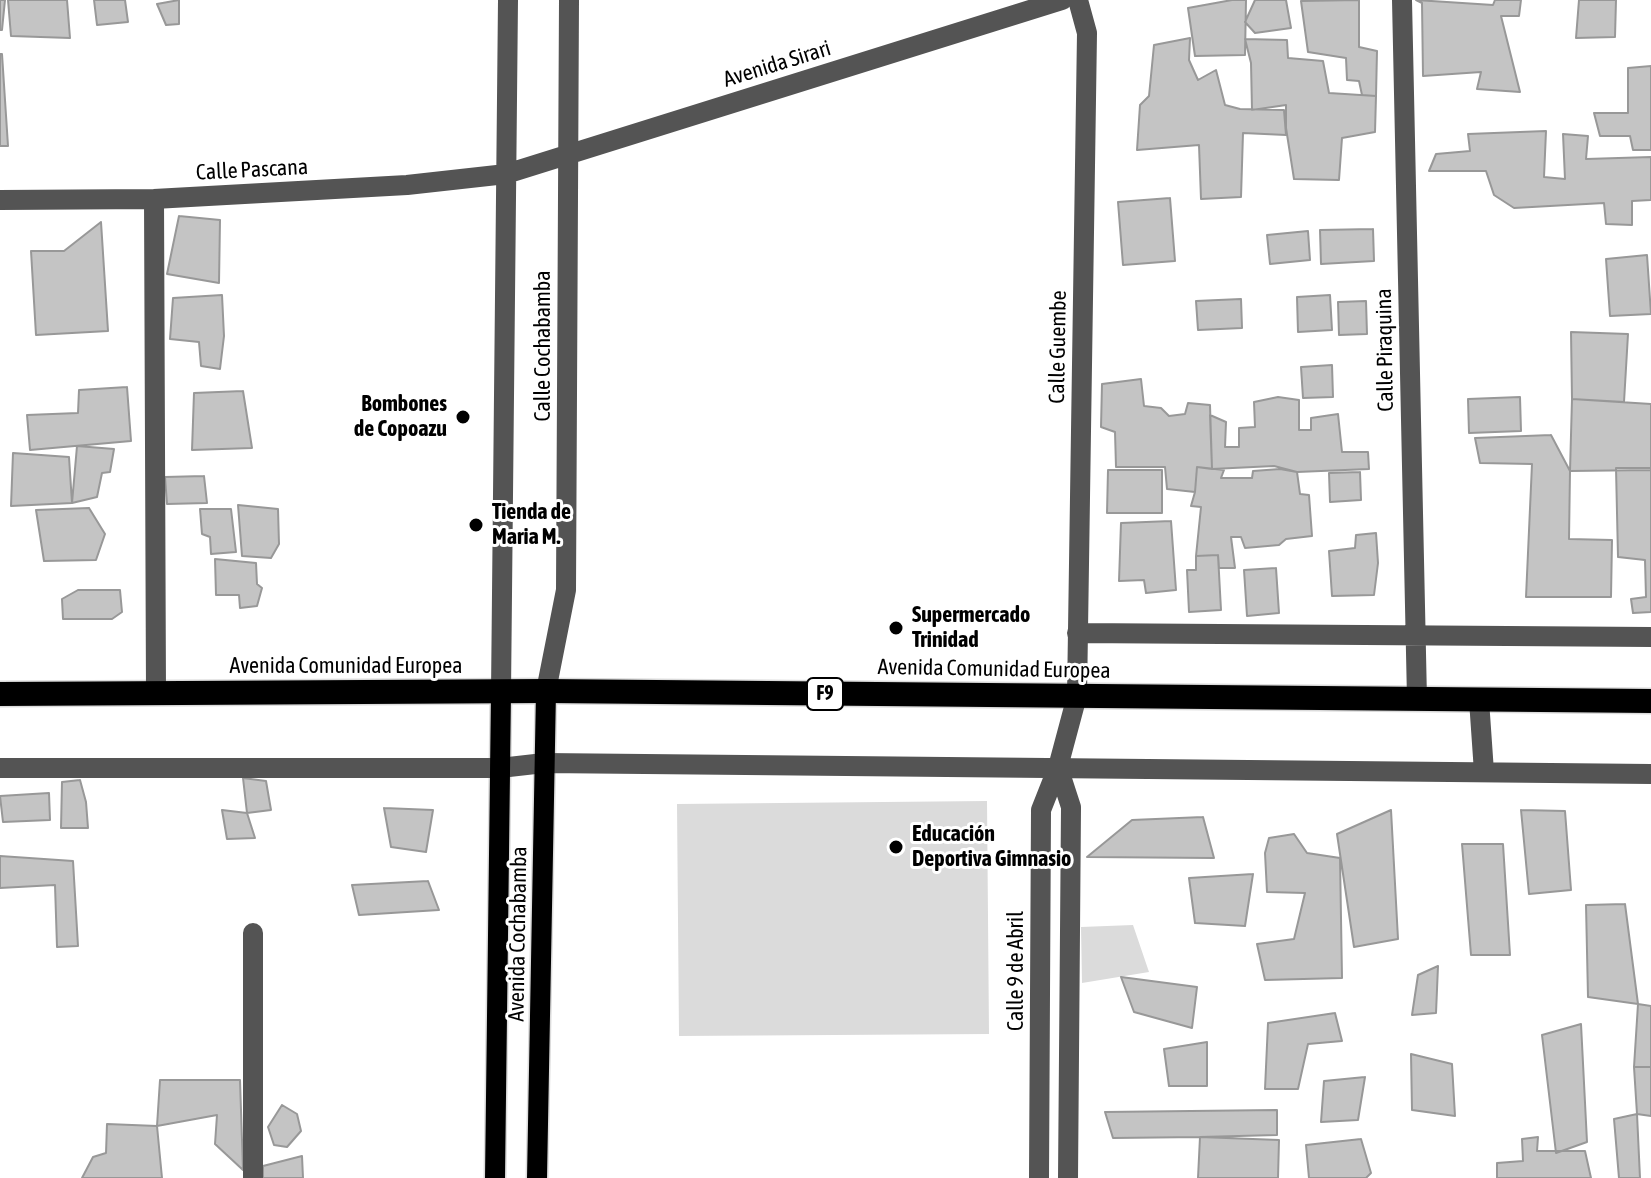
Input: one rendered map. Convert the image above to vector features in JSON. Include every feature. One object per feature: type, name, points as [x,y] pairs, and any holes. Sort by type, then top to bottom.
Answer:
[{"type":"highway","name":"Avenida Comunidad Europea","points":[[0,694],[546,691],[1651,701]]},
{"type":"main road","name":"Avenida Cochabamba","points":[[537,1178],[546,691]]},
{"type":"main road","name":"Avenida Cochabamba","points":[[495,1178],[501,692]]},
{"type":"street","name":"Calle Cochabamba","points":[[501,692],[508,0]]},
{"type":"street","name":"Calle Cochabamba","points":[[546,691],[566,590],[569,0]]},
{"type":"street","name":"Avenida Sirari","points":[[506,174],[1062,0]]},
{"type":"street","name":"Calle Guembe","points":[[1077,696],[1087,33],[1078,0]]},
{"type":"street","name":"Calle Piraquina","points":[[1402,0],[1417,699]]},
{"type":"street","name":"Calle Pascana","points":[[0,200],[154,199],[407,185],[506,174]]},
{"type":"street","points":[[154,199],[156,692]]},
{"type":"street","points":[[1077,633],[1651,637]]},
{"type":"street","name":"Calle 9 de Abril","points":[[1039,1178],[1041,810],[1058,767],[1077,696]]},
{"type":"street","points":[[1479,700],[1484,772]]},
{"type":"street","points":[[0,768],[500,768],[544,763],[1651,774]]},
{"type":"street","points":[[1058,767],[1071,807],[1068,1178]]},
{"type":"street","points":[[253,933],[253,1178]]},
{"type":"shaded area","points":[[987,801],[989,1034],[679,1036],[677,804]]},
{"type":"shaded area","points":[[1133,925],[1149,972],[1082,983],[1081,927]]},
{"type":"building","points":[[0,0],[5,0],[2,30],[0,30]]},
{"type":"building","points":[[8,0],[67,0],[70,38],[11,36]]},
{"type":"building","points":[[94,0],[125,0],[128,22],[97,25]]},
{"type":"building","points":[[179,0],[179,24],[166,25],[157,4]]},
{"type":"building","points":[[1246,0],[1245,55],[1195,56],[1188,8]]},
{"type":"building","points":[[1255,0],[1286,0],[1291,28],[1255,33],[1245,22]]},
{"type":"building","points":[[1359,0],[1359,47],[1377,51],[1376,96],[1362,95],[1359,81],[1347,80],[1346,58],[1308,52],[1301,1]]},
{"type":"building","points":[[1416,0],[1493,5],[1495,0],[1521,0],[1519,16],[1501,16],[1520,92],[1477,89],[1481,72],[1423,76],[1422,3]]},
{"type":"building","points":[[1579,0],[1616,0],[1615,37],[1576,38]]},
{"type":"building","points":[[1190,38],[1189,60],[1198,80],[1216,70],[1225,105],[1240,109],[1284,110],[1286,135],[1243,133],[1241,197],[1201,199],[1199,145],[1137,150],[1140,105],[1149,96],[1154,45]]},
{"type":"building","points":[[1245,39],[1287,40],[1288,58],[1323,61],[1329,93],[1376,96],[1375,132],[1342,138],[1339,180],[1294,179],[1286,128],[1286,105],[1252,110],[1251,63]]},
{"type":"building","points":[[2,54],[8,146],[0,146]]},
{"type":"building","points":[[1651,66],[1651,150],[1633,150],[1630,136],[1600,136],[1594,113],[1628,113],[1628,68]]},
{"type":"building","points":[[1546,131],[1544,177],[1565,179],[1563,134],[1588,136],[1586,159],[1651,157],[1651,200],[1632,201],[1632,225],[1606,224],[1604,203],[1514,208],[1494,195],[1486,171],[1429,171],[1436,154],[1470,151],[1468,134]]},
{"type":"building","points":[[1170,198],[1175,261],[1123,265],[1118,202]]},
{"type":"building","points":[[179,216],[220,220],[219,283],[167,274]]},
{"type":"building","points":[[101,222],[108,331],[36,335],[31,251],[64,251]]},
{"type":"building","points":[[1373,229],[1374,261],[1321,264],[1320,230]]},
{"type":"building","points":[[1308,231],[1310,260],[1270,264],[1267,235]]},
{"type":"building","points":[[1647,255],[1651,314],[1610,316],[1606,259]]},
{"type":"building","points":[[222,295],[224,336],[220,369],[201,366],[199,342],[170,339],[173,298]]},
{"type":"building","points":[[1330,295],[1332,330],[1298,332],[1297,297]]},
{"type":"building","points":[[1241,299],[1242,328],[1198,330],[1196,301]]},
{"type":"building","points":[[1366,301],[1367,334],[1339,335],[1338,302]]},
{"type":"building","points":[[1571,332],[1628,334],[1624,402],[1572,399]]},
{"type":"building","points":[[1332,365],[1333,397],[1303,398],[1301,367]]},
{"type":"building","points":[[1141,379],[1144,406],[1161,408],[1169,416],[1185,414],[1188,403],[1210,405],[1212,469],[1197,467],[1195,492],[1167,489],[1165,467],[1116,467],[1115,432],[1101,427],[1102,384]]},
{"type":"building","points":[[127,387],[131,441],[30,450],[27,415],[78,413],[79,390]]},
{"type":"building","points":[[243,391],[252,448],[192,450],[194,393]]},
{"type":"building","points":[[1278,397],[1299,400],[1299,430],[1311,430],[1311,418],[1338,414],[1342,452],[1368,452],[1369,469],[1297,472],[1274,466],[1212,469],[1210,415],[1226,422],[1225,447],[1239,447],[1239,428],[1255,427],[1254,402]]},
{"type":"building","points":[[1520,397],[1521,431],[1469,433],[1468,399]]},
{"type":"building","points":[[1572,399],[1651,404],[1651,470],[1570,471]]},
{"type":"building","points":[[1551,435],[1570,471],[1569,539],[1612,540],[1611,597],[1526,597],[1532,464],[1480,463],[1475,438]]},
{"type":"building","points":[[77,446],[114,449],[110,472],[102,473],[97,497],[72,503]]},
{"type":"building","points":[[13,453],[69,457],[72,503],[11,506]]},
{"type":"building","points":[[1197,467],[1224,470],[1221,478],[1252,478],[1253,471],[1280,469],[1297,472],[1300,494],[1309,495],[1312,536],[1286,539],[1279,545],[1245,548],[1241,537],[1231,537],[1235,568],[1219,568],[1218,555],[1196,556],[1201,507],[1191,506]]},
{"type":"building","points":[[1616,468],[1651,468],[1651,612],[1633,613],[1631,599],[1646,597],[1645,560],[1618,557]]},
{"type":"building","points":[[1108,470],[1162,470],[1162,513],[1107,513]]},
{"type":"building","points":[[1360,472],[1361,500],[1330,502],[1329,473]]},
{"type":"building","points":[[204,476],[207,503],[167,504],[165,477]]},
{"type":"building","points":[[238,505],[278,509],[279,544],[271,558],[242,556]]},
{"type":"building","points":[[89,508],[105,534],[96,560],[44,561],[36,510]]},
{"type":"building","points":[[200,509],[231,509],[236,552],[211,554],[210,537],[202,534]]},
{"type":"building","points":[[1171,521],[1176,590],[1146,593],[1144,580],[1119,581],[1121,523]]},
{"type":"building","points":[[1376,533],[1378,563],[1374,595],[1332,596],[1329,551],[1355,548],[1356,535]]},
{"type":"building","points":[[1218,555],[1221,610],[1189,612],[1187,570],[1196,570],[1196,556]]},
{"type":"building","points":[[215,559],[256,563],[257,584],[262,588],[257,606],[240,608],[239,595],[216,595]]},
{"type":"building","points":[[1276,568],[1279,613],[1247,616],[1244,570]]},
{"type":"building","points":[[78,590],[120,590],[122,612],[112,619],[63,619],[62,599]]},
{"type":"building","points":[[243,778],[266,781],[271,810],[247,813]]},
{"type":"building","points":[[80,780],[88,828],[61,828],[62,782]]},
{"type":"building","points":[[49,793],[50,820],[3,822],[0,796]]},
{"type":"building","points":[[384,808],[433,810],[426,852],[391,847]]},
{"type":"building","points":[[222,810],[247,813],[255,838],[227,839]]},
{"type":"building","points":[[1391,810],[1398,939],[1354,947],[1337,834]]},
{"type":"building","points":[[1521,810],[1565,811],[1571,890],[1529,894]]},
{"type":"building","points":[[1203,817],[1214,858],[1087,857],[1132,820]]},
{"type":"building","points":[[1294,834],[1307,853],[1340,858],[1342,978],[1265,980],[1257,944],[1294,939],[1305,893],[1267,892],[1265,853],[1269,838]]},
{"type":"building","points":[[1462,844],[1503,844],[1510,955],[1471,955]]},
{"type":"building","points":[[0,856],[73,861],[78,946],[57,947],[55,885],[0,888]]},
{"type":"building","points":[[1253,874],[1245,926],[1195,923],[1189,878]]},
{"type":"building","points":[[428,881],[439,910],[359,915],[352,885]]},
{"type":"building","points":[[1625,904],[1638,1004],[1588,997],[1586,905]]},
{"type":"building","points":[[1438,966],[1436,1013],[1412,1015],[1418,975]]},
{"type":"building","points":[[1121,977],[1197,987],[1192,1028],[1134,1012]]},
{"type":"building","points":[[1638,1004],[1651,1006],[1651,1067],[1634,1067]]},
{"type":"building","points":[[1335,1013],[1342,1041],[1308,1044],[1298,1089],[1265,1089],[1268,1023]]},
{"type":"building","points":[[1581,1024],[1587,1142],[1556,1153],[1542,1035]]},
{"type":"building","points":[[1207,1042],[1207,1086],[1169,1086],[1164,1049]]},
{"type":"building","points":[[1411,1054],[1452,1064],[1455,1116],[1412,1110]]},
{"type":"building","points":[[1634,1067],[1651,1067],[1651,1116],[1637,1114]]},
{"type":"building","points":[[1365,1077],[1358,1120],[1321,1122],[1324,1081]]},
{"type":"building","points":[[160,1080],[240,1080],[243,1170],[215,1144],[217,1115],[157,1126]]},
{"type":"building","points":[[282,1105],[297,1114],[301,1131],[287,1147],[274,1145],[268,1127]]},
{"type":"building","points":[[1277,1110],[1277,1135],[1200,1137],[1113,1138],[1105,1112]]},
{"type":"building","points":[[1637,1114],[1640,1178],[1619,1178],[1614,1119]]},
{"type":"building","points":[[107,1124],[157,1126],[162,1178],[82,1178],[93,1157],[106,1153]]},
{"type":"building","points":[[1200,1137],[1279,1140],[1278,1178],[1198,1178]]},
{"type":"building","points":[[1538,1137],[1537,1151],[1585,1151],[1591,1178],[1497,1178],[1497,1163],[1523,1161],[1522,1139]]},
{"type":"building","points":[[1361,1139],[1371,1173],[1366,1178],[1309,1178],[1306,1145]]},
{"type":"building","points":[[302,1156],[303,1178],[263,1178],[263,1166]]},
{"type":"place","name":"Bombones de Copoazu","points":[[463,417]]},
{"type":"place","name":"Tienda de Maria M.","points":[[476,525]]},
{"type":"place","name":"Supermercado Trinidad","points":[[896,628]]},
{"type":"place","name":"Educación Deportiva Gimnasio","points":[[896,847]]}]
